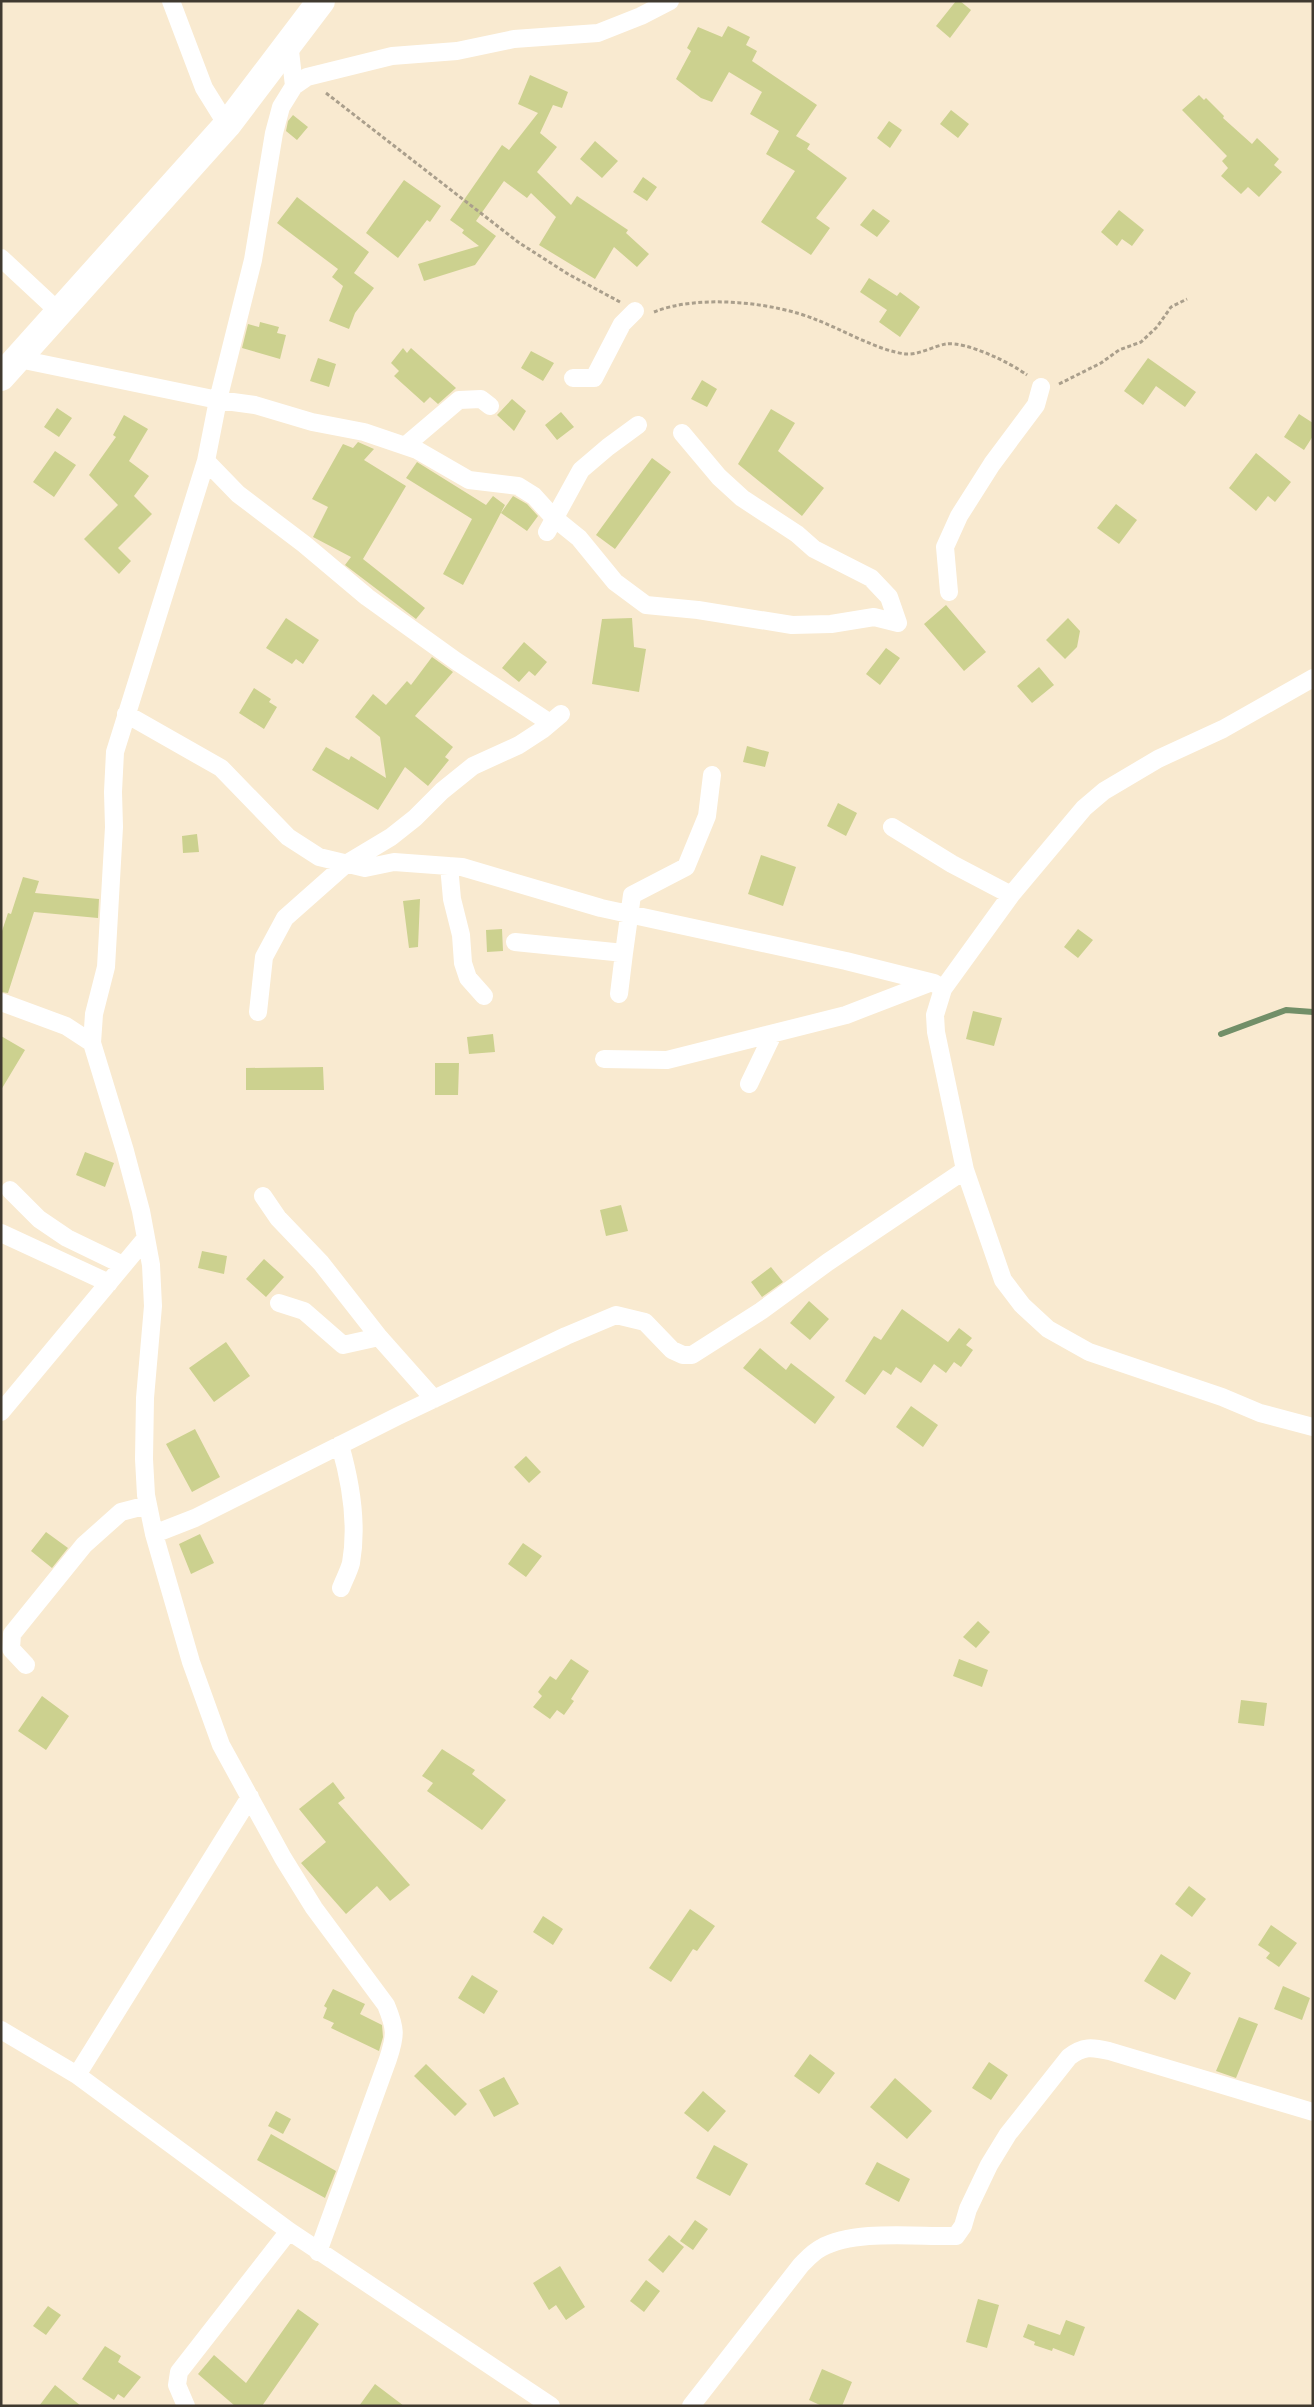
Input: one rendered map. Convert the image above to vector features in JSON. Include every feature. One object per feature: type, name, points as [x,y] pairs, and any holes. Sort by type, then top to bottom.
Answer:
[{"type":"highway","points":[[10,368],[227,125],[321,1]]},
{"type":"street","points":[[170,1],[204,88],[227,125]]},
{"type":"street","points":[[318,2252],[395,2036],[393,2023],[386,2005],[314,1908],[283,1858],[221,1745],[191,1662],[154,1534],[148,1504],[144,1459],[145,1398],[153,1306],[151,1265],[126,1151],[92,1043],[94,1014],[106,967],[114,827],[115,752],[206,460],[218,400],[253,260],[274,133],[281,108],[300,82],[392,56],[457,52],[514,39],[598,33],[641,16],[670,1]]},
{"type":"street","points":[[289,42],[300,82]]},
{"type":"street","points":[[1,258],[58,312]]},
{"type":"street","points":[[573,378],[594,378],[622,324],[635,311]]},
{"type":"street","points":[[10,368],[255,405],[406,445],[469,480],[518,486],[534,496],[550,524],[579,538],[615,582],[646,605],[698,610],[792,625],[831,624],[874,617],[898,623],[889,597],[872,578],[814,549],[797,534],[742,498],[719,477],[682,433]]},
{"type":"street","points":[[949,592],[945,547],[948,539],[959,516],[992,464],[1036,405],[1041,387]]},
{"type":"street","points":[[406,445],[459,400],[480,399],[490,406]]},
{"type":"street","points":[[550,524],[581,470],[608,446],[638,425]]},
{"type":"street","points":[[206,460],[238,494],[304,544],[367,597],[456,661],[556,718],[519,744],[473,766],[442,791],[403,828],[346,864],[285,918],[264,957],[258,1012]]},
{"type":"street","points":[[604,1059],[667,1060],[703,1049],[773,1034],[846,1015],[936,986],[1084,808],[1104,791],[1158,759],[1222,729],[1313,678]]},
{"type":"street","points":[[126,714],[221,768],[288,837],[319,857],[365,868],[394,862],[462,866],[601,908],[846,961],[936,986]]},
{"type":"street","points":[[619,994],[632,895],[686,867],[707,816],[712,775]]},
{"type":"street","points":[[892,827],[952,864],[1011,895]]},
{"type":"street","points":[[449,866],[452,899],[461,936],[463,963],[468,978],[484,996]]},
{"type":"street","points":[[515,942],[624,953]]},
{"type":"street","points":[[936,986],[936,1032],[965,1170],[1003,1280],[1022,1305],[1048,1329],[1089,1352],[1140,1368],[1260,1413],[1313,1427]]},
{"type":"street","points":[[1,1002],[66,1026],[92,1043]]},
{"type":"street","points":[[749,1084],[773,1034]]},
{"type":"street","points":[[154,1534],[195,1518],[434,1399],[566,1336],[616,1315],[645,1322],[672,1350],[683,1355],[692,1355],[729,1333],[828,1262],[965,1170]]},
{"type":"street","points":[[10,1190],[39,1220],[68,1238],[124,1265]]},
{"type":"street","points":[[263,1196],[278,1218],[321,1263],[379,1337],[434,1399]]},
{"type":"street","points":[[1,1233],[109,1283]]},
{"type":"street","points":[[1,1412],[146,1238]]},
{"type":"street","points":[[279,1303],[304,1311],[343,1345],[379,1337]]},
{"type":"street","points":[[340,1445],[349,1476],[354,1521],[350,1564],[340,1588]]},
{"type":"street","points":[[26,1665],[12,1650],[7,1632],[84,1545],[121,1512],[148,1504]]},
{"type":"street","points":[[76,2075],[250,1797]]},
{"type":"street","points":[[1,2030],[76,2075],[318,2252],[551,2406]]},
{"type":"street","points":[[692,2406],[800,2265],[814,2252],[834,2242],[872,2236],[956,2236],[963,2226],[968,2209],[989,2165],[1008,2134],[1069,2056],[1079,2050],[1090,2047],[1109,2051],[1313,2112]]},
{"type":"street","points":[[186,2406],[178,2385],[179,2372],[289,2231]]},
{"type":"path","points":[[300,82],[518,242],[568,274],[643,316],[671,305],[704,301],[748,304],[815,319],[855,336],[907,354],[946,344],[960,344],[1002,361],[1022,372],[1041,387],[1056,385],[1100,363],[1119,350],[1141,342],[1157,327],[1171,307],[1187,299]]},
{"type":"building","points":[[956,1],[960,1],[971,10],[950,38],[936,26]]},
{"type":"building","points":[[728,26],[750,37],[746,45],[757,51],[752,61],[817,105],[796,136],[810,144],[807,149],[847,178],[816,218],[830,228],[811,255],[761,222],[795,171],[766,154],[779,131],[750,114],[762,92],[729,72],[712,102],[701,98],[676,79],[691,51],[687,48],[698,27],[722,37]]},
{"type":"building","points":[[530,75],[568,92],[562,108],[553,105],[540,133],[557,147],[537,172],[571,205],[577,196],[628,230],[626,233],[649,254],[637,267],[614,247],[595,279],[539,245],[556,217],[531,193],[527,198],[504,181],[476,221],[496,236],[475,265],[424,281],[418,264],[479,246],[462,233],[464,230],[450,220],[502,145],[509,150],[538,113],[518,104]]},
{"type":"building","points":[[1199,95],[1204,100],[1206,98],[1224,116],[1223,118],[1252,144],[1257,138],[1279,159],[1274,165],[1282,172],[1259,197],[1248,187],[1241,194],[1221,176],[1228,168],[1222,161],[1227,156],[1182,110]]},
{"type":"building","points":[[951,110],[969,124],[958,138],[940,124]]},
{"type":"building","points":[[293,115],[308,127],[297,140],[286,131],[288,121]]},
{"type":"building","points":[[889,121],[902,130],[890,148],[877,138]]},
{"type":"building","points":[[595,141],[618,161],[602,178],[580,159]]},
{"type":"building","points":[[643,177],[657,187],[647,201],[633,192]]},
{"type":"building","points":[[404,180],[441,206],[430,222],[427,220],[398,258],[366,233]]},
{"type":"building","points":[[297,197],[369,252],[354,273],[374,288],[355,313],[349,329],[329,321],[343,286],[332,277],[338,269],[277,223]]},
{"type":"building","points":[[873,209],[890,221],[877,237],[860,225]]},
{"type":"building","points":[[1119,210],[1144,230],[1132,246],[1122,239],[1117,246],[1101,232]]},
{"type":"building","points":[[869,278],[897,296],[900,292],[920,307],[900,337],[879,322],[887,310],[860,292]]},
{"type":"building","points":[[260,322],[279,327],[277,333],[286,335],[280,359],[242,348],[248,324],[259,327]]},
{"type":"building","points":[[403,348],[407,353],[411,348],[456,388],[438,404],[430,397],[424,403],[394,376],[399,371],[391,363]]},
{"type":"building","points":[[531,351],[554,363],[543,381],[521,368]]},
{"type":"building","points":[[318,358],[336,364],[329,387],[310,381]]},
{"type":"building","points":[[1148,358],[1196,392],[1185,407],[1156,386],[1143,405],[1124,391]]},
{"type":"building","points":[[702,380],[717,389],[707,407],[691,399]]},
{"type":"building","points":[[512,399],[526,411],[514,431],[497,415]]},
{"type":"building","points":[[57,408],[72,418],[59,437],[44,427]]},
{"type":"building","points":[[771,409],[795,423],[778,451],[824,488],[802,516],[738,464]]},
{"type":"building","points":[[561,412],[574,427],[557,440],[545,425]]},
{"type":"building","points":[[1299,414],[1313,423],[1313,436],[1304,450],[1284,437]]},
{"type":"building","points":[[124,415],[148,429],[129,461],[149,476],[134,496],[152,514],[118,548],[131,561],[119,574],[84,539],[118,505],[89,475],[116,437],[113,435]]},
{"type":"building","points":[[358,442],[374,449],[364,460],[406,486],[363,559],[425,608],[416,619],[345,565],[351,557],[313,537],[328,507],[312,499],[343,444],[353,448]]},
{"type":"building","points":[[55,451],[76,465],[54,497],[33,482]]},
{"type":"building","points":[[1256,453],[1291,482],[1275,502],[1268,496],[1256,511],[1229,488]]},
{"type":"building","points":[[652,458],[671,472],[615,549],[596,535]]},
{"type":"building","points":[[417,462],[486,505],[493,496],[505,505],[463,585],[443,574],[472,519],[406,478]]},
{"type":"building","points":[[513,496],[527,504],[538,516],[527,531],[501,513]]},
{"type":"building","points":[[1116,504],[1137,520],[1119,544],[1097,528]]},
{"type":"building","points":[[946,605],[986,652],[964,671],[924,624]]},
{"type":"building","points":[[286,618],[319,640],[303,664],[296,659],[292,664],[266,648]]},
{"type":"building","points":[[632,618],[634,647],[646,649],[639,692],[592,684],[602,619]]},
{"type":"building","points":[[1068,618],[1080,631],[1077,647],[1065,659],[1046,640]]},
{"type":"building","points":[[524,642],[547,662],[535,676],[529,671],[519,682],[502,668]]},
{"type":"building","points":[[886,648],[900,658],[880,685],[866,674]]},
{"type":"building","points":[[432,657],[453,672],[415,716],[453,747],[445,757],[449,760],[428,786],[405,767],[378,810],[312,770],[326,747],[349,760],[351,756],[386,778],[380,737],[355,717],[373,694],[386,705],[407,681],[411,685]]},
{"type":"building","points":[[1039,667],[1054,685],[1032,703],[1017,686]]},
{"type":"building","points":[[254,688],[271,699],[269,702],[277,707],[264,729],[239,713]]},
{"type":"building","points":[[747,746],[769,752],[765,767],[743,762]]},
{"type":"building","points":[[838,803],[857,813],[846,836],[827,826]]},
{"type":"building","points":[[197,834],[199,852],[183,853],[182,836]]},
{"type":"building","points":[[761,855],[796,867],[783,906],[748,894]]},
{"type":"building","points":[[23,877],[39,881],[35,893],[99,899],[98,918],[34,912],[8,993],[1,992],[1,934],[8,913],[11,914]]},
{"type":"building","points":[[420,899],[418,947],[409,948],[403,901]]},
{"type":"building","points":[[502,929],[503,951],[487,952],[486,930]]},
{"type":"building","points":[[1078,929],[1093,940],[1078,958],[1064,947]]},
{"type":"building","points":[[973,1011],[1002,1018],[994,1046],[966,1039]]},
{"type":"building","points":[[493,1034],[495,1052],[469,1054],[467,1037]]},
{"type":"building","points":[[1,1036],[25,1050],[1,1090]]},
{"type":"building","points":[[435,1063],[459,1063],[458,1095],[435,1095]]},
{"type":"building","points":[[323,1067],[324,1090],[246,1090],[246,1068]]},
{"type":"building","points":[[85,1152],[114,1163],[105,1187],[76,1175]]},
{"type":"building","points":[[621,1205],[628,1231],[606,1236],[600,1210]]},
{"type":"building","points":[[202,1251],[227,1256],[224,1274],[198,1268]]},
{"type":"building","points":[[264,1259],[284,1277],[266,1297],[246,1279]]},
{"type":"building","points":[[771,1267],[783,1282],[762,1297],[751,1282]]},
{"type":"building","points":[[809,1301],[829,1319],[810,1340],[790,1323]]},
{"type":"building","points":[[902,1309],[948,1342],[959,1328],[972,1338],[966,1345],[973,1350],[961,1367],[954,1362],[946,1373],[934,1364],[921,1383],[896,1367],[891,1375],[883,1370],[865,1395],[845,1381],[874,1336],[881,1340]]},
{"type":"building","points":[[226,1342],[250,1376],[214,1402],[189,1368]]},
{"type":"building","points":[[760,1348],[786,1370],[791,1363],[835,1397],[815,1424],[743,1368]]},
{"type":"building","points":[[911,1406],[938,1425],[923,1447],[896,1427]]},
{"type":"building","points":[[195,1429],[220,1477],[192,1492],[166,1444]]},
{"type":"building","points":[[526,1456],[541,1472],[529,1483],[514,1467]]},
{"type":"building","points":[[46,1532],[68,1548],[52,1568],[31,1551]]},
{"type":"building","points":[[200,1534],[214,1563],[191,1574],[179,1544]]},
{"type":"building","points":[[523,1543],[542,1556],[526,1577],[508,1564]]},
{"type":"building","points":[[978,1621],[990,1632],[976,1648],[963,1637]]},
{"type":"building","points":[[571,1659],[589,1671],[571,1699],[574,1701],[564,1715],[557,1710],[550,1719],[533,1707],[542,1696],[538,1692],[550,1676],[556,1680]]},
{"type":"building","points":[[959,1659],[988,1670],[982,1687],[953,1676]]},
{"type":"building","points":[[42,1696],[69,1716],[46,1750],[18,1731]]},
{"type":"building","points":[[1241,1700],[1267,1703],[1264,1726],[1238,1723]]},
{"type":"building","points":[[442,1749],[475,1770],[472,1774],[506,1800],[482,1830],[427,1791],[433,1783],[422,1776]]},
{"type":"building","points":[[333,1782],[345,1798],[338,1803],[410,1885],[390,1901],[377,1886],[346,1914],[301,1863],[326,1842],[299,1809]]},
{"type":"building","points":[[1189,1886],[1206,1899],[1192,1917],[1175,1904]]},
{"type":"building","points":[[690,1909],[715,1926],[697,1951],[693,1949],[671,1982],[649,1968]]},
{"type":"building","points":[[543,1916],[563,1929],[553,1945],[533,1932]]},
{"type":"building","points":[[1271,1925],[1297,1943],[1279,1967],[1266,1958],[1270,1953],[1258,1945]]},
{"type":"building","points":[[1161,1954],[1191,1973],[1175,2000],[1144,1981]]},
{"type":"building","points":[[472,1975],[498,1991],[484,2014],[458,1998]]},
{"type":"building","points":[[1283,1986],[1310,1998],[1302,2020],[1274,2009]]},
{"type":"building","points":[[333,1989],[365,2004],[360,2014],[382,2025],[383,2037],[379,2051],[331,2028],[334,2023],[323,2018],[327,2008],[324,2006]]},
{"type":"building","points":[[1239,2017],[1258,2024],[1236,2078],[1216,2071]]},
{"type":"building","points":[[810,2054],[835,2073],[819,2094],[794,2076]]},
{"type":"building","points":[[989,2062],[1008,2075],[991,2100],[972,2088]]},
{"type":"building","points":[[426,2064],[467,2104],[455,2116],[414,2076]]},
{"type":"building","points":[[504,2077],[519,2104],[494,2117],[479,2090]]},
{"type":"building","points":[[895,2078],[932,2111],[907,2139],[870,2107]]},
{"type":"building","points":[[703,2091],[726,2111],[708,2132],[684,2113]]},
{"type":"building","points":[[276,2111],[291,2119],[283,2134],[268,2126]]},
{"type":"building","points":[[271,2134],[336,2171],[325,2198],[257,2160]]},
{"type":"building","points":[[714,2145],[748,2164],[730,2196],[696,2178]]},
{"type":"building","points":[[877,2162],[910,2179],[899,2202],[865,2184]]},
{"type":"building","points":[[695,2220],[708,2229],[693,2250],[680,2241]]},
{"type":"building","points":[[669,2235],[684,2247],[663,2273],[648,2260]]},
{"type":"building","points":[[560,2266],[585,2307],[566,2320],[556,2305],[549,2310],[533,2283]]},
{"type":"building","points":[[646,2280],[660,2291],[644,2312],[630,2301]]},
{"type":"building","points":[[978,2299],[999,2305],[987,2348],[966,2342]]},
{"type":"building","points":[[48,2306],[61,2315],[46,2335],[33,2326]]},
{"type":"building","points":[[298,2309],[319,2324],[262,2406],[235,2406],[198,2374],[214,2355],[246,2383]]},
{"type":"building","points":[[1066,2320],[1085,2327],[1074,2356],[1053,2348],[1052,2351],[1034,2345],[1035,2342],[1023,2337],[1028,2324],[1060,2335]]},
{"type":"building","points":[[105,2346],[121,2356],[118,2362],[141,2377],[124,2398],[118,2394],[114,2400],[82,2379]]},
{"type":"building","points":[[822,2369],[852,2382],[842,2406],[822,2406],[809,2400]]},
{"type":"building","points":[[375,2384],[404,2406],[359,2406]]},
{"type":"building","points":[[55,2385],[81,2406],[39,2406]]},
{"type":"waterway","points":[[1221,1034],[1286,1010],[1313,1012]]}]
